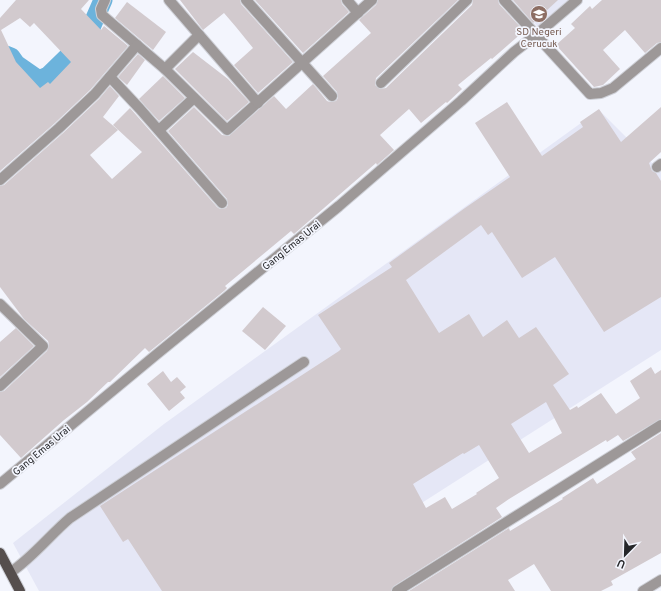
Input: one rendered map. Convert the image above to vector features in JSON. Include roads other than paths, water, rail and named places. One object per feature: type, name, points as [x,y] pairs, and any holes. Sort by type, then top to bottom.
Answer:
[{"type":"main road","points":[[0,553],[20,591]]},
{"type":"street","points":[[106,0],[101,9],[102,15],[165,68],[228,130],[372,0]]},
{"type":"street","points":[[169,0],[258,103]]},
{"type":"street","points":[[246,0],[332,96]]},
{"type":"street","points":[[347,0],[358,13]]},
{"type":"street","points":[[381,83],[467,0]]},
{"type":"street","points":[[504,0],[590,94],[601,93],[613,88],[661,48]]},
{"type":"street","name":"Gang Emas Urai","points":[[0,484],[339,206],[461,101],[514,52],[578,0]]},
{"type":"street","points":[[165,68],[198,35]]},
{"type":"street","points":[[0,180],[95,94],[137,45]]},
{"type":"street","points":[[110,77],[159,130],[222,203]]},
{"type":"street","points":[[159,130],[194,98]]},
{"type":"street","points":[[0,304],[44,346],[0,386]]},
{"type":"street","points":[[11,572],[21,565],[51,534],[70,518],[304,362]]},
{"type":"street","points":[[397,591],[661,425]]},
{"type":"street","points":[[643,591],[661,580]]},
{"type":"waterway","points":[[0,59],[6,55],[11,57],[16,64],[39,80],[48,76],[86,39],[103,0]]},
{"type":"place","name":"SD Negeri Cerucuk","points":[[539,14]]}]
